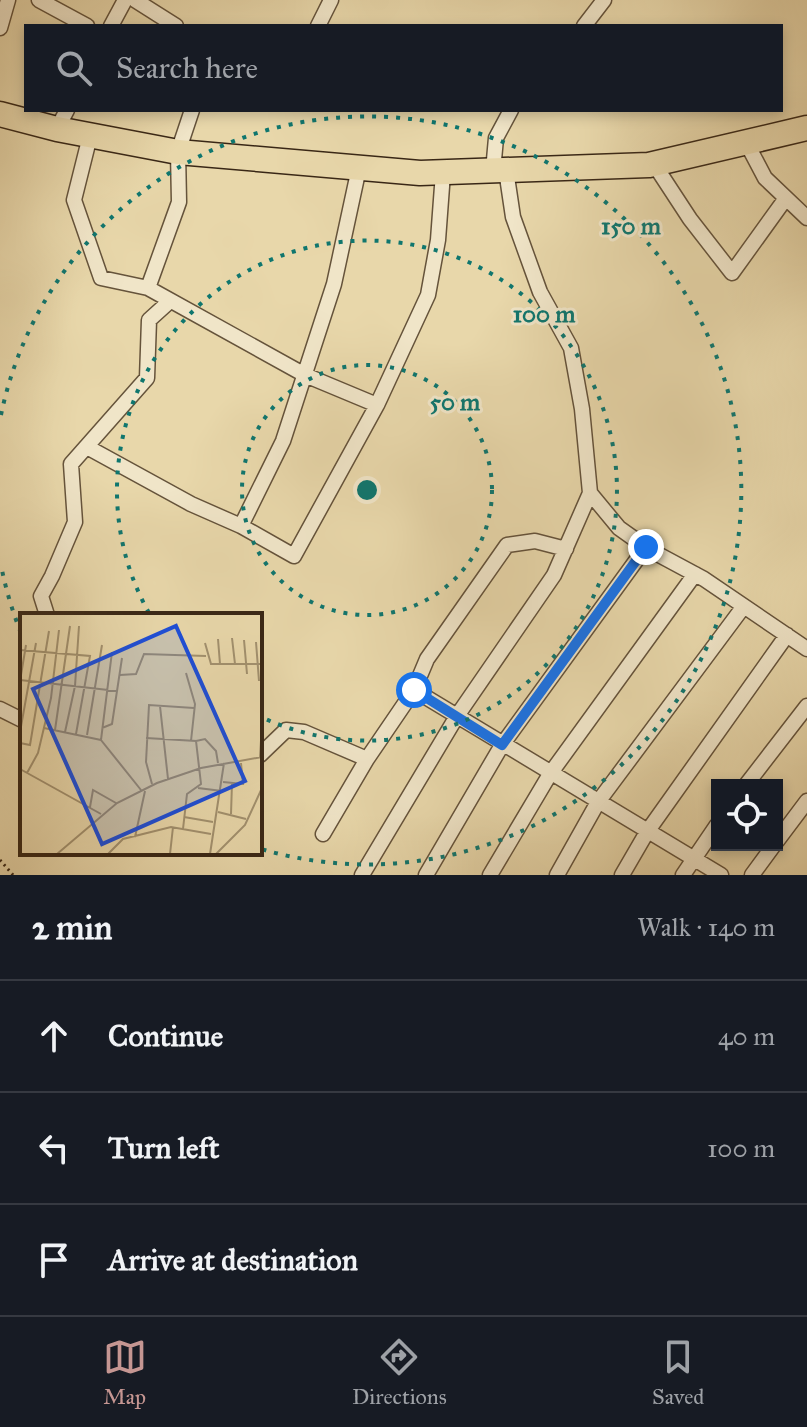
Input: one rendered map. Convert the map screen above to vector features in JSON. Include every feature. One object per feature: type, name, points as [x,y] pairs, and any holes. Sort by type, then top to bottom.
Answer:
[{"type":"highway","points":[[0,114],[62,120],[90,136],[178,152],[420,173],[654,164],[807,128]]},
{"type":"street","points":[[0,28],[8,0]]},
{"type":"street","points":[[39,0],[84,24]]},
{"type":"street","points":[[66,14],[73,0]]},
{"type":"street","points":[[112,24],[125,0]]},
{"type":"street","points":[[135,0],[173,24]]},
{"type":"street","points":[[319,24],[331,0]]},
{"type":"street","points":[[586,24],[604,0]]},
{"type":"street","points":[[148,288],[179,202],[178,152],[191,112]]},
{"type":"street","points":[[362,875],[457,716],[554,575],[590,493],[582,409],[571,348],[540,292],[499,170],[496,138],[510,112]]},
{"type":"street","points":[[90,136],[74,200],[101,278],[148,288],[305,375],[377,405]]},
{"type":"street","points":[[746,142],[765,178],[807,218]]},
{"type":"street","points":[[654,164],[690,219],[732,273],[786,198]]},
{"type":"street","points":[[241,526],[283,441],[305,375],[334,284],[359,168]]},
{"type":"street","points":[[87,447],[294,556],[377,405],[428,295],[438,240],[443,173]]},
{"type":"street","points":[[46,613],[41,596],[75,522],[71,464],[147,378],[149,320],[170,301]]},
{"type":"street","points":[[590,493],[619,528],[695,574],[807,649]]},
{"type":"street","points":[[323,834],[367,759],[414,690],[427,659],[507,545],[535,541],[566,549]]},
{"type":"street","points":[[426,875],[502,745],[646,547]]},
{"type":"street","points":[[490,875],[550,774],[695,574]]},
{"type":"street","points":[[557,875],[598,802],[744,606]]},
{"type":"street","points":[[622,875],[647,832],[787,635]]},
{"type":"street","points":[[414,690],[721,875]]},
{"type":"street","points":[[751,779],[807,706]]},
{"type":"street","points":[[0,709],[20,719]]},
{"type":"street","points":[[262,753],[286,730],[304,732],[367,759]]},
{"type":"street","points":[[783,834],[807,801]]},
{"type":"street","points":[[683,875],[711,834]]},
{"type":"street","points":[[752,875],[770,851]]},
{"type":"path","points":[[0,860],[13,875]]},
{"type":"route","points":[[414,690],[502,745],[646,547]]}]
